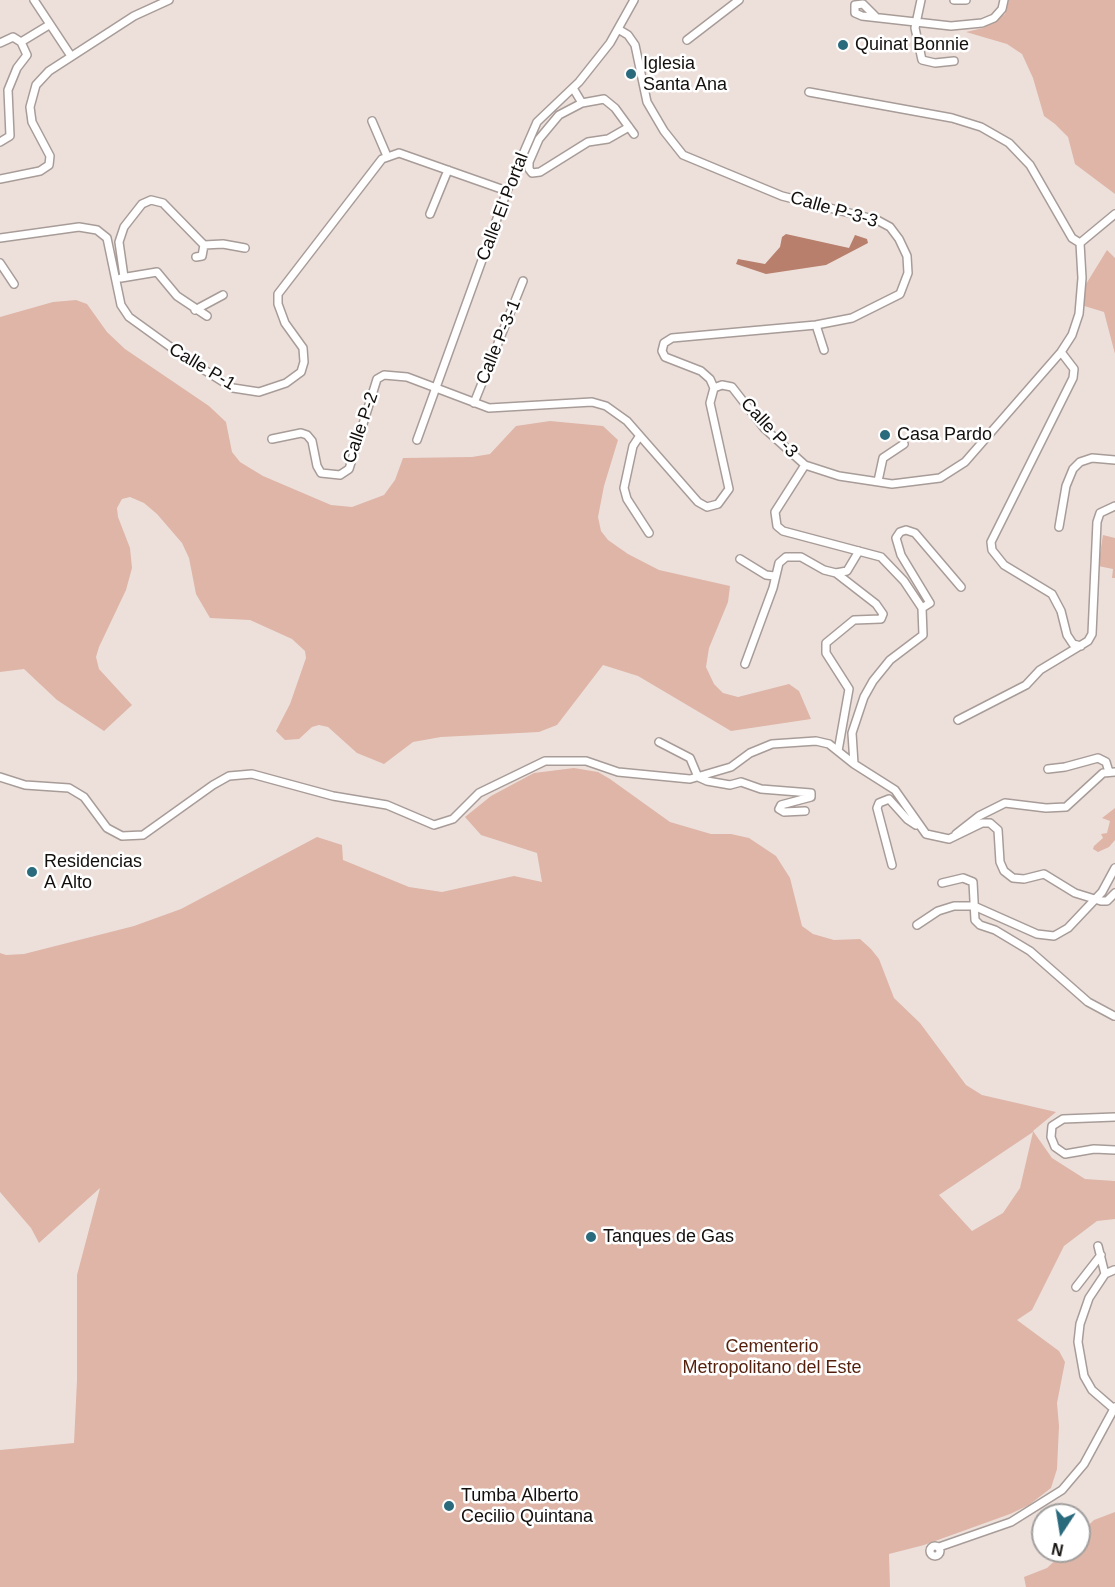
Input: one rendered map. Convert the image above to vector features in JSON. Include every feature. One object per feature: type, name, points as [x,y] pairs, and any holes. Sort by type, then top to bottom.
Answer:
[{"type":"street","points":[[34,0],[71,56]]},
{"type":"street","points":[[0,179],[40,171],[49,165],[50,156],[32,122],[32,96],[36,86],[49,71],[134,16],[169,0]]},
{"type":"street","name":"Calle El Portal","points":[[417,440],[507,191],[537,122],[573,88],[610,43],[634,0]]},
{"type":"street","points":[[687,40],[739,0]]},
{"type":"street","points":[[921,0],[915,22],[922,60],[935,63],[954,61]]},
{"type":"street","points":[[954,0],[966,0]]},
{"type":"street","points":[[875,15],[951,26],[982,23],[994,18],[1002,9],[1004,0]]},
{"type":"street","points":[[21,42],[49,25]]},
{"type":"street","name":"Calle P-3-3","points":[[618,29],[628,35],[635,45],[647,102],[664,131],[683,155],[782,196],[868,216],[890,227],[907,256],[908,273],[900,294],[852,318],[816,326],[672,338],[664,343],[662,351],[665,357],[701,371],[710,379],[714,388]]},
{"type":"street","points":[[0,43],[13,37],[21,42],[27,55],[17,68],[8,90],[10,136],[0,142]]},
{"type":"street","points":[[573,88],[582,103]]},
{"type":"street","points":[[809,92],[952,118],[981,127],[1009,143],[1030,165],[1072,238],[1080,243],[1115,214]]},
{"type":"street","points":[[629,127],[608,139],[588,142],[540,172],[532,173],[529,169],[529,162],[539,139],[559,115],[582,103],[604,99],[629,127],[634,134]]},
{"type":"street","points":[[372,121],[387,156],[399,153],[507,191]]},
{"type":"street","name":"Calle P-1","points":[[0,238],[79,227],[97,230],[107,238],[121,305],[129,317],[190,362],[233,388],[259,392],[275,389],[301,372],[304,362],[303,348],[285,323],[278,304],[278,294],[330,224],[387,156]]},
{"type":"street","points":[[430,214],[448,170]]},
{"type":"street","points":[[124,277],[119,242],[124,227],[142,204],[151,200],[163,203],[204,245],[223,244],[245,249]]},
{"type":"street","name":"Calle P-3","points":[[435,388],[489,408],[592,402],[606,406],[627,421],[698,502],[707,507],[718,504],[729,489],[710,404],[714,388],[722,385],[732,387],[776,440],[805,465],[839,476],[878,482],[913,484],[940,478],[965,462],[1061,352],[1072,335],[1079,314],[1082,278],[1080,243]]},
{"type":"street","points":[[196,257],[202,256],[204,245]]},
{"type":"street","points":[[0,263],[14,284]]},
{"type":"street","points":[[116,280],[157,272],[177,296],[207,316]]},
{"type":"street","name":"Calle P-3-1","points":[[474,403],[523,281]]},
{"type":"street","points":[[195,310],[223,295]]},
{"type":"street","points":[[816,326],[824,350]]},
{"type":"street","points":[[1061,352],[1074,369],[1073,378],[992,542],[992,550],[1004,565],[1052,594],[1061,611],[1067,635],[1073,644],[1081,646]]},
{"type":"street","name":"Calle P-2","points":[[272,439],[301,433],[307,435],[312,441],[317,466],[321,473],[340,475],[349,469],[377,379],[384,375],[394,374],[435,388]]},
{"type":"street","points":[[639,437],[633,447],[624,488],[627,499],[649,533]]},
{"type":"street","points":[[878,482],[883,458],[904,444]]},
{"type":"street","points":[[1059,527],[1066,486],[1073,469],[1080,462],[1092,458],[1115,460]]},
{"type":"street","points":[[805,465],[775,513],[777,526],[783,531],[881,557],[890,564],[917,597],[922,609],[923,635],[890,660],[873,681],[864,697],[852,733],[854,764]]},
{"type":"street","points":[[958,720],[1026,685],[1040,670],[1081,646],[1092,634],[1097,522],[1100,513],[1115,506]]},
{"type":"street","points":[[922,609],[930,603],[901,555],[896,538],[900,532],[906,530],[915,533],[961,587]]},
{"type":"street","points":[[745,664],[773,588],[779,562],[793,556],[801,557],[824,570],[836,573],[847,572],[859,551]]},
{"type":"street","points":[[740,559],[766,575],[774,576]]},
{"type":"street","points":[[836,573],[876,604],[883,614],[881,620],[854,620],[826,643],[826,653],[849,689],[838,751]]},
{"type":"street","points":[[698,777],[731,767],[750,753],[772,744],[816,741],[830,744],[854,764],[895,790],[906,803],[916,825]]},
{"type":"street","points":[[659,742],[690,758],[698,777]]},
{"type":"street","points":[[949,840],[995,806],[1016,802],[1046,808],[1066,807],[1103,773],[1112,772],[1106,762],[1098,758],[1048,769]]},
{"type":"street","points":[[0,777],[26,785],[69,788],[84,797],[107,828],[122,836],[143,836],[213,785],[229,776],[252,774],[333,796],[387,806],[434,825],[453,819],[479,793],[545,761],[586,761],[618,772],[698,777],[723,784],[741,782],[761,789],[811,793],[811,797],[781,805],[779,810],[784,812],[805,811]]},
{"type":"street","points":[[892,865],[877,808],[879,803],[889,799],[907,819],[926,834],[949,840],[982,823],[990,823],[998,830],[1000,862],[1004,871],[1013,878],[1024,879],[1044,874],[1075,893],[1107,901],[1115,893]]},
{"type":"street","points":[[917,925],[938,911],[954,906],[974,906],[1022,929],[1054,936],[1068,928],[1102,892],[1115,868]]},
{"type":"street","points":[[942,883],[963,878],[973,882],[975,920],[980,925],[995,930],[1030,951],[1088,1002],[1114,1016]]},
{"type":"street","points":[[1115,1117],[1063,1119],[1052,1126],[1051,1137],[1055,1147],[1065,1154],[1094,1149],[1115,1150]]},
{"type":"street","points":[[939,1547],[1011,1522],[1062,1490],[1084,1464],[1114,1408],[1092,1390],[1084,1376],[1078,1342],[1085,1308],[1104,1274],[1098,1246]]},
{"type":"street","points":[[1076,1287],[1101,1255]]},
{"type":"street","points":[[1104,1274],[1114,1270]]},
{"type":"green space","points":[[1009,0],[1115,0],[1115,194],[1075,164],[1068,137],[1044,116],[1033,78],[1022,54],[1007,44],[966,32],[983,28],[1005,14]]},
{"type":"green space","points":[[1107,250],[1115,258],[1115,354],[1104,312],[1081,305],[1083,289]]},
{"type":"green space","points":[[76,300],[87,304],[107,332],[125,349],[209,406],[226,422],[232,452],[240,462],[263,476],[331,505],[352,507],[384,495],[395,480],[403,458],[472,457],[490,454],[516,426],[550,421],[603,426],[618,440],[604,486],[598,517],[601,531],[608,540],[628,554],[659,570],[730,586],[728,602],[709,648],[706,667],[714,684],[723,693],[738,697],[789,684],[799,691],[811,719],[731,731],[638,676],[603,665],[557,725],[539,732],[441,737],[413,742],[384,764],[357,753],[328,727],[319,725],[312,727],[299,739],[285,740],[276,731],[290,704],[306,658],[305,651],[292,639],[250,620],[210,618],[196,594],[189,558],[182,543],[157,514],[144,503],[130,497],[122,499],[117,508],[118,517],[130,548],[132,568],[126,590],[96,657],[99,669],[132,705],[104,731],[57,700],[24,669],[0,672],[0,317],[53,302]]},
{"type":"green space","points":[[1103,535],[1115,538],[1115,578],[1112,578],[1113,569],[1098,566]]},
{"type":"green space","name":"Cementerio Metropolitano del Este","points":[[574,768],[598,772],[670,822],[711,834],[731,834],[749,838],[776,856],[790,878],[802,926],[813,934],[834,940],[860,939],[871,949],[879,959],[894,998],[920,1023],[966,1085],[982,1095],[1056,1112],[1033,1131],[1052,1158],[1085,1179],[1115,1181],[1115,1219],[1097,1221],[1064,1246],[1032,1310],[1017,1320],[1059,1351],[1065,1362],[1057,1403],[1059,1426],[1057,1469],[1051,1488],[1029,1505],[1010,1514],[924,1545],[889,1554],[890,1587],[0,1587],[0,1450],[74,1443],[77,1380],[77,1275],[100,1188],[39,1243],[31,1228],[0,1192],[0,953],[24,954],[134,926],[181,909],[317,837],[342,845],[343,860],[409,887],[442,892],[514,876],[542,882],[537,853],[481,835],[465,817],[491,796],[534,773]],"holes":[[[1033,1132],[1020,1188],[1003,1213],[972,1231],[939,1195]]]},
{"type":"green space","points":[[1115,808],[1115,840],[1109,847],[1098,852],[1093,849],[1094,846],[1103,838],[1101,834],[1107,833],[1110,821],[1102,818]]},
{"type":"green space","points":[[1115,1512],[1115,1587],[1026,1587],[1024,1577],[1047,1568],[1052,1563],[1091,1563],[1091,1523]]},
{"type":"shaded area","points":[[786,234],[849,248],[855,235],[867,239],[868,243],[826,265],[766,274],[736,264],[738,259],[765,264],[780,247],[782,237]]},
{"type":"place","name":"Quinat Bonnie","points":[[843,45]]},
{"type":"place","name":"Iglesia Santa Ana","points":[[631,74]]},
{"type":"place","name":"Casa Pardo","points":[[885,435]]},
{"type":"place","name":"Residencias A Alto","points":[[32,872]]},
{"type":"place","name":"Tanques de Gas","points":[[591,1237]]},
{"type":"place","name":"Tumba Alberto Cecilio Quintana","points":[[449,1506]]}]
